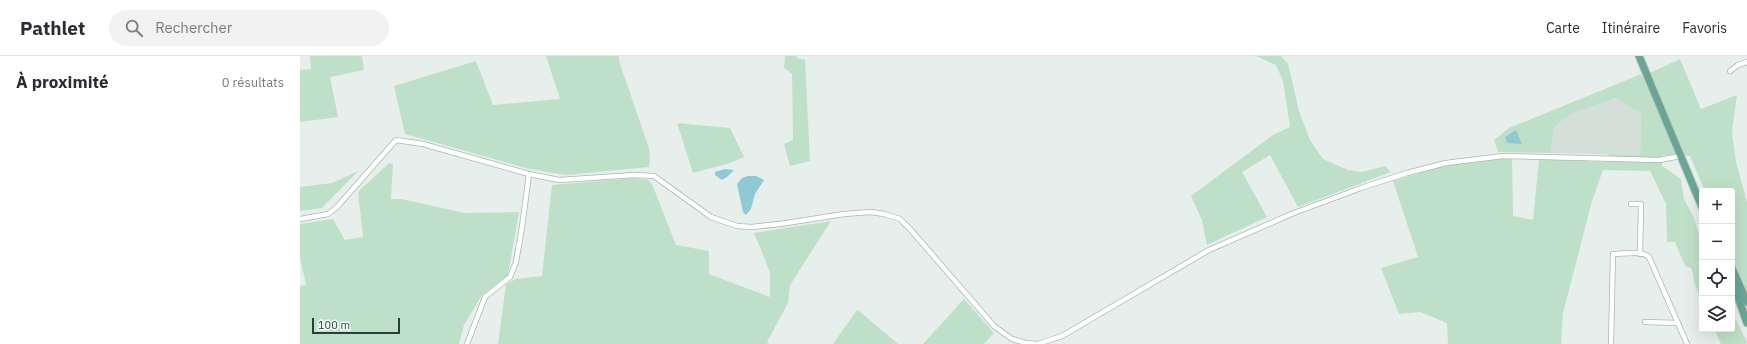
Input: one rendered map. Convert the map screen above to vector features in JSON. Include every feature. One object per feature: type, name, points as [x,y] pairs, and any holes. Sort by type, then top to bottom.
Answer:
[{"type":"main road","points":[[1639,56],[1699,200]]},
{"type":"main road","points":[[1735,275],[1747,302]]},
{"type":"main road","points":[[1735,289],[1747,323]]},
{"type":"street","points":[[1730,71],[1738,65],[1747,62]]},
{"type":"street","points":[[300,219],[328,214],[337,207],[396,140],[423,144],[529,174],[559,180],[635,175],[654,176],[711,217],[737,226],[766,226],[844,214],[871,212],[900,219],[994,326],[1012,339],[1026,344],[1038,344],[1062,336],[1209,250],[1299,211],[1406,173],[1446,163],[1503,156],[1659,160],[1681,156]]},
{"type":"street","points":[[467,344],[485,297],[510,277],[516,262],[529,174]]},
{"type":"street","points":[[1631,204],[1641,204],[1640,254]]},
{"type":"street","points":[[1611,344],[1613,254],[1640,254],[1650,257],[1688,344]]},
{"type":"street","points":[[1645,322],[1678,323]]},
{"type":"shaded area","points":[[1616,98],[1641,114],[1640,155],[1551,153],[1554,127],[1573,113]]},
{"type":"green space","points":[[310,56],[362,56],[364,70],[330,77],[338,117],[300,122],[300,70],[311,69]]},
{"type":"green space","points":[[546,56],[619,56],[619,61],[649,148],[649,167],[565,175],[526,168],[405,134],[394,86],[476,61],[493,105],[560,99]]},
{"type":"green space","points":[[785,56],[797,56],[797,58],[805,60],[810,161],[790,166],[784,144],[793,140],[792,74],[784,68]]},
{"type":"green space","points":[[1256,56],[1281,56],[1288,64],[1299,111],[1310,140],[1323,159],[1348,170],[1362,172],[1385,166],[1391,172],[1298,207],[1270,155],[1242,172],[1267,217],[1207,245],[1202,220],[1191,196],[1273,135],[1290,127],[1283,81],[1276,65]]},
{"type":"green space","points":[[1680,59],[1701,109],[1737,95],[1732,132],[1736,162],[1747,202],[1747,292],[1735,263],[1735,188],[1704,188],[1690,156],[1662,155],[1662,166],[1681,179],[1684,199],[1694,218],[1699,235],[1699,294],[1691,268],[1685,266],[1675,242],[1667,242],[1666,204],[1650,171],[1603,170],[1592,201],[1563,313],[1561,344],[1448,344],[1447,323],[1420,312],[1399,314],[1381,268],[1418,257],[1393,181],[1443,166],[1474,161],[1512,158],[1513,216],[1533,220],[1539,159],[1606,162],[1609,154],[1640,155],[1641,114],[1616,98],[1573,113],[1554,127],[1551,153],[1498,152],[1494,140],[1509,128],[1639,75],[1652,72]]},
{"type":"green space","points":[[677,123],[730,128],[744,157],[730,163],[693,173]]},
{"type":"green space","points":[[389,163],[393,164],[391,199],[401,199],[465,213],[519,212],[508,275],[482,295],[464,325],[459,344],[300,344],[300,286],[306,285],[300,257],[300,224],[333,219],[345,240],[363,237],[358,192]]},
{"type":"green space","points":[[358,171],[322,208],[300,211],[300,187],[332,183]]},
{"type":"green space","points":[[634,178],[648,180],[652,184],[676,245],[709,251],[709,274],[770,297],[770,272],[754,233],[831,221],[790,285],[788,303],[767,342],[769,344],[498,344],[506,284],[516,279],[542,276],[552,185]]},
{"type":"green space","points":[[964,299],[994,333],[984,344],[923,344]]},
{"type":"green space","points":[[858,310],[898,344],[833,344]]},
{"type":"green space","points":[[1735,318],[1747,344],[1721,344],[1715,332],[1735,332]]},
{"type":"water","points":[[1516,130],[1522,144],[1507,143],[1505,137]]},
{"type":"water","points":[[725,169],[734,170],[722,180],[715,175],[715,172]]},
{"type":"water","points":[[756,176],[764,180],[755,194],[751,209],[746,215],[743,212],[737,184],[742,178]]}]
